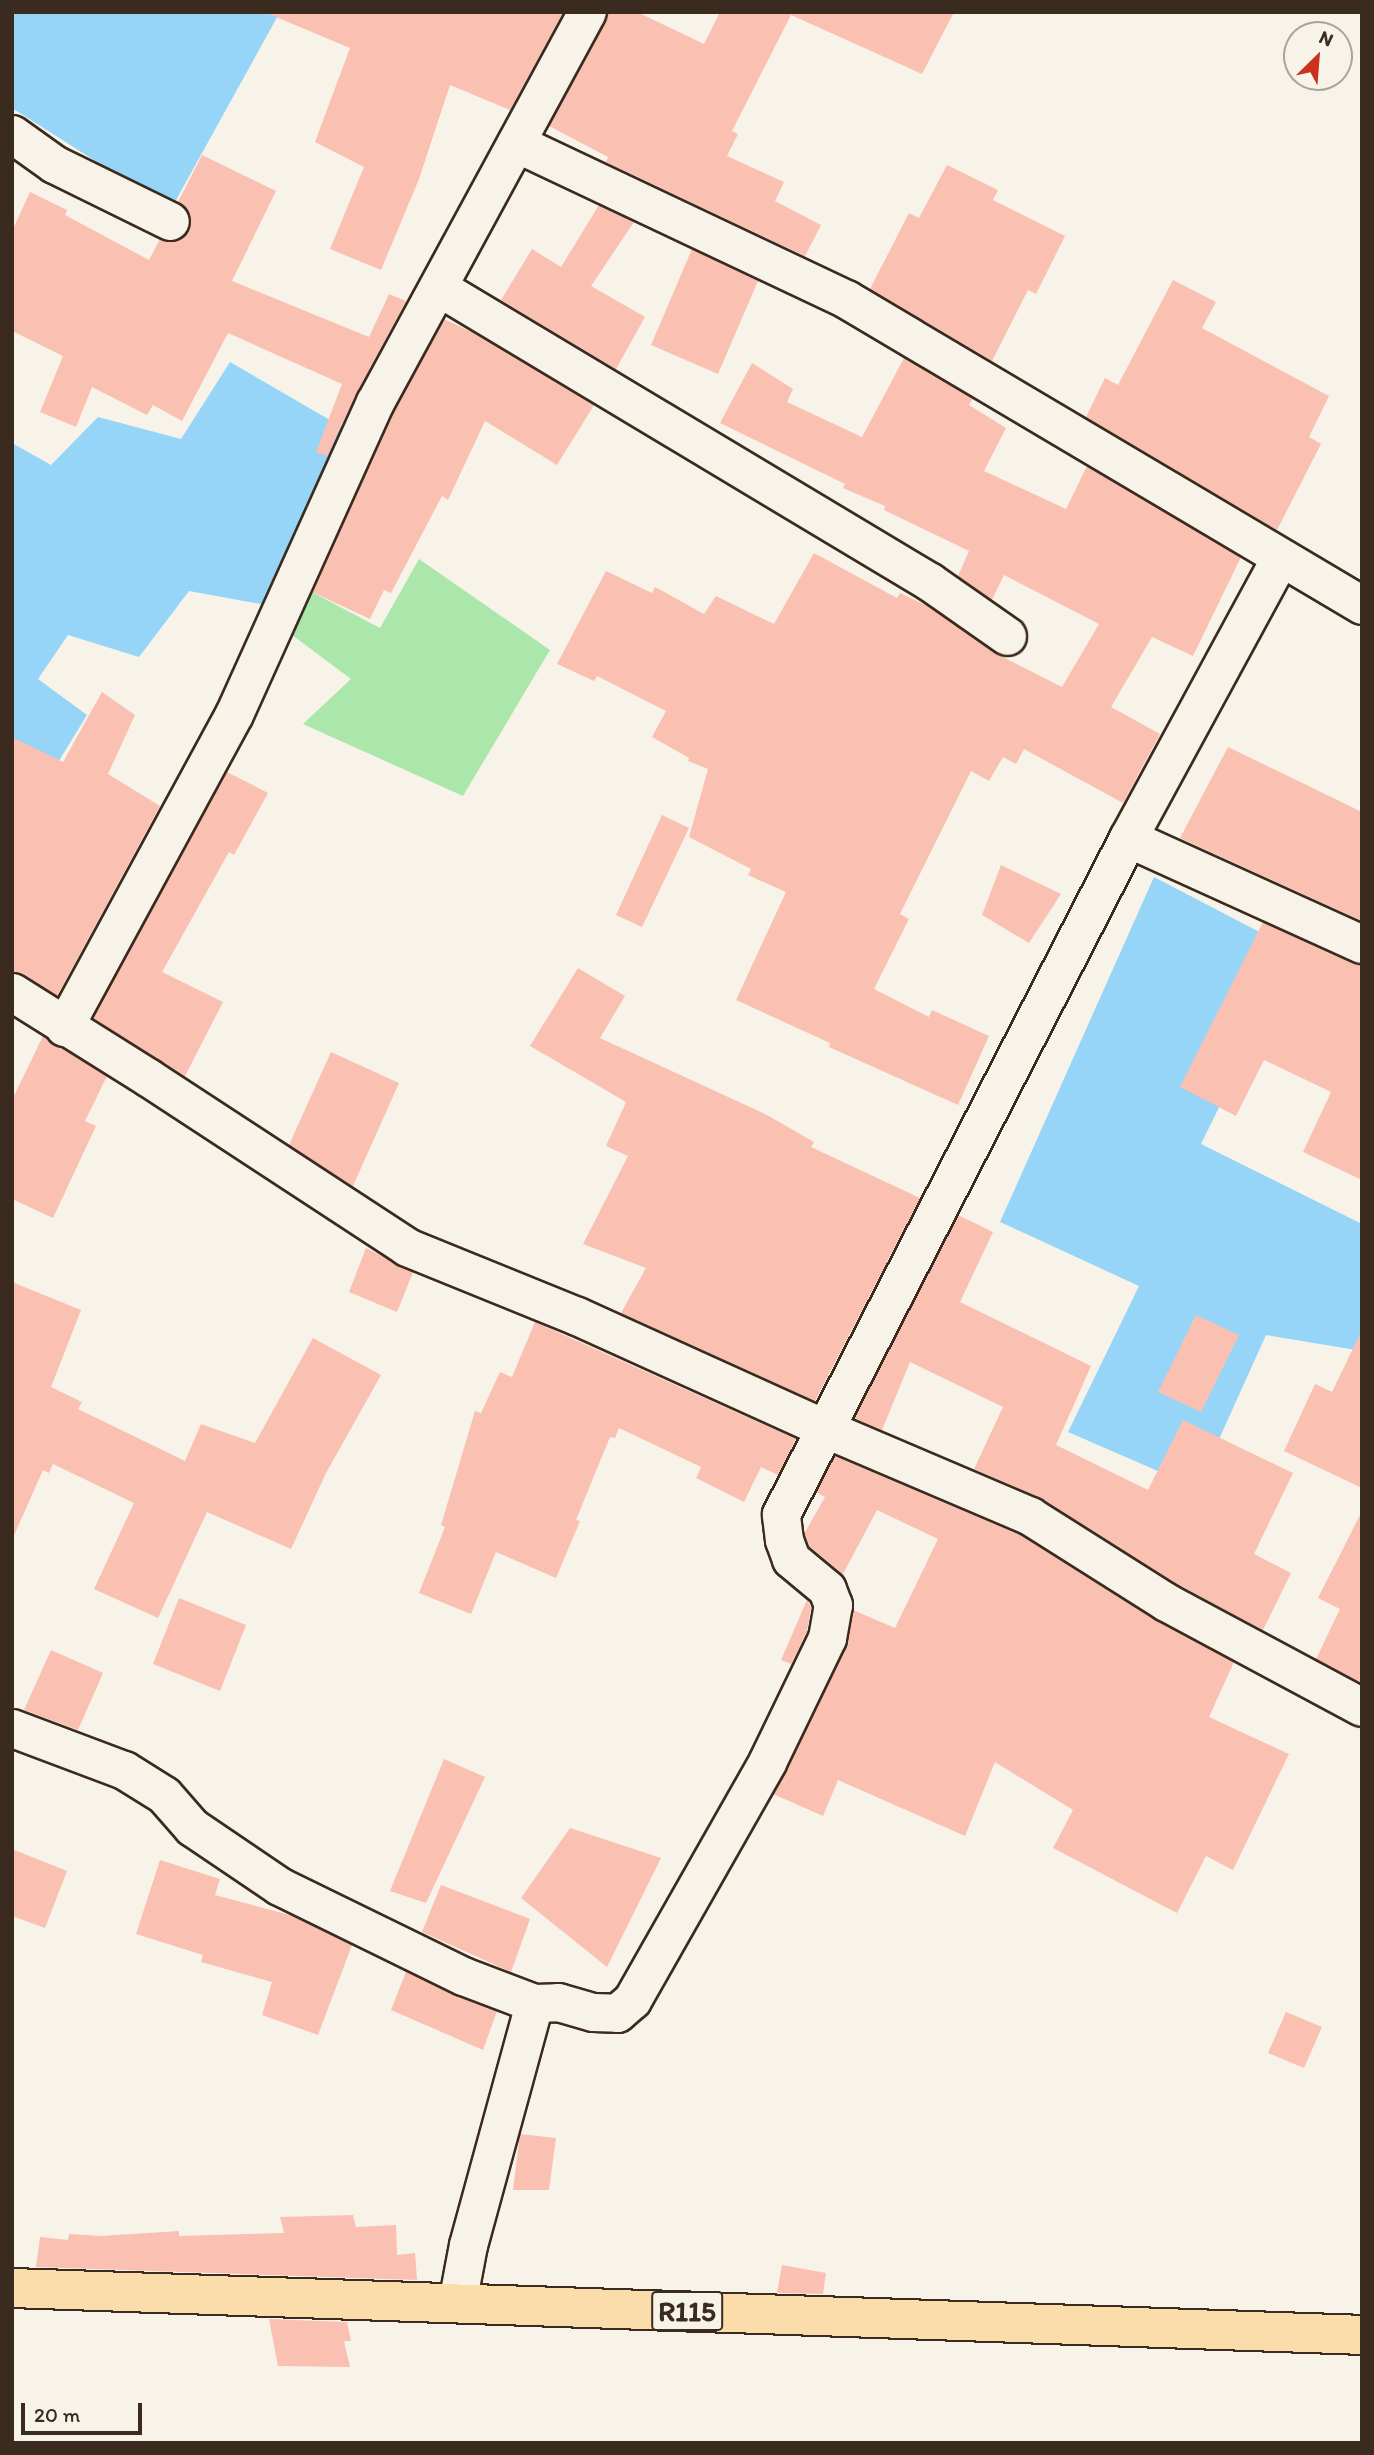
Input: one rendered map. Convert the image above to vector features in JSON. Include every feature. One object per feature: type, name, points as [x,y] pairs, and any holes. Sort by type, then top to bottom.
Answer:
[{"type":"main road","name":"R115","points":[[12,2288],[1362,2335]]},
{"type":"street","points":[[64,1027],[234,713],[375,402],[587,12]]},
{"type":"street","points":[[12,134],[54,164],[170,221]]},
{"type":"street","points":[[516,143],[846,299],[1362,606]]},
{"type":"street","points":[[438,287],[918,575],[1007,636]]},
{"type":"street","points":[[12,1728],[124,1770],[164,1795],[192,1827],[279,1886],[463,1976],[534,2003],[558,2002],[593,2012],[617,2013],[632,2000],[767,1762],[827,1638],[833,1605],[827,1589],[791,1559],[784,1540],[781,1514],[1128,838],[1280,558]]},
{"type":"street","points":[[1128,838],[1362,944]]},
{"type":"street","points":[[12,992],[64,1027],[149,1077],[407,1247],[578,1316],[826,1429],[1030,1516],[1166,1602],[1362,1707]]},
{"type":"street","points":[[457,2303],[468,2245],[534,2003]]},
{"type":"green space","points":[[419,559],[550,650],[463,796],[303,724],[351,679],[288,632],[306,589],[380,628]]},
{"type":"water","points":[[12,12],[280,12],[171,209],[12,108]]},
{"type":"water","points":[[230,362],[349,431],[277,607],[189,591],[139,657],[68,635],[38,679],[87,715],[38,795],[12,784],[12,443],[51,465],[98,417],[181,439]]},
{"type":"water","points":[[1154,877],[1296,951],[1201,1144],[1362,1224],[1362,1351],[1266,1335],[1197,1488],[1068,1432],[1139,1286],[1000,1222]]},
{"type":"building","points":[[264,12],[563,12],[510,110],[450,85],[419,179],[381,270],[330,249],[364,167],[315,142],[350,48]]},
{"type":"building","points":[[608,12],[637,12],[704,44],[720,12],[954,12],[922,74],[791,15],[732,131],[738,134],[727,156],[784,182],[775,201],[821,225],[805,256],[606,162],[608,157],[549,126]]},
{"type":"building","points":[[202,155],[276,191],[232,281],[369,337],[389,294],[406,301],[357,392],[327,456],[316,452],[342,384],[228,333],[182,421],[153,405],[147,415],[92,387],[76,427],[40,412],[63,356],[12,331],[12,231],[30,192],[67,210],[65,215],[149,260],[160,239],[172,242],[182,238],[188,231],[191,220],[188,210],[178,202]]},
{"type":"building","points":[[947,165],[998,190],[993,200],[1065,236],[1036,294],[1028,290],[992,361],[870,289],[909,213],[919,218]]},
{"type":"building","points":[[599,205],[634,222],[591,286],[645,317],[616,369],[501,300],[532,249],[561,267]]},
{"type":"building","points":[[692,249],[758,281],[718,374],[651,345]]},
{"type":"building","points":[[1173,280],[1216,302],[1202,328],[1329,396],[1309,437],[1321,444],[1277,530],[1086,417],[1105,378],[1118,385]]},
{"type":"building","points":[[444,319],[476,334],[594,405],[557,465],[485,421],[448,500],[442,496],[391,593],[384,590],[370,619],[312,592],[394,411]]},
{"type":"building","points":[[904,358],[973,398],[969,405],[1006,428],[984,471],[1066,509],[1087,466],[1241,557],[1193,656],[1152,637],[1111,707],[1160,734],[1123,803],[1024,749],[1016,764],[1003,757],[989,781],[971,771],[900,914],[909,919],[874,989],[929,1017],[932,1010],[989,1036],[958,1105],[829,1047],[830,1043],[736,1000],[786,892],[748,875],[751,869],[689,837],[708,769],[688,761],[689,758],[652,737],[666,711],[597,676],[594,681],[557,664],[606,571],[652,593],[655,587],[704,614],[716,596],[774,624],[814,553],[897,598],[900,593],[928,606],[995,653],[1062,687],[1099,624],[1004,575],[992,600],[958,576],[969,551],[884,510],[885,506],[843,488],[845,484],[720,423],[752,363],[793,389],[787,402],[862,437]]},
{"type":"building","points":[[102,692],[135,715],[108,774],[160,806],[57,996],[23,974],[12,971],[12,737],[63,762]]},
{"type":"building","points":[[1228,747],[1362,812],[1362,921],[1180,838]]},
{"type":"building","points":[[227,772],[268,793],[234,855],[229,852],[162,972],[223,1002],[185,1076],[93,1018]]},
{"type":"building","points":[[662,815],[689,828],[642,927],[616,915]]},
{"type":"building","points":[[1001,865],[1061,894],[1029,943],[982,915]]},
{"type":"building","points":[[1263,922],[1362,965],[1362,1180],[1303,1152],[1331,1092],[1264,1060],[1236,1116],[1180,1087]]},
{"type":"building","points":[[578,968],[625,996],[600,1038],[767,1115],[814,1142],[811,1147],[920,1198],[815,1401],[621,1313],[646,1268],[583,1244],[628,1156],[606,1146],[626,1102],[530,1046]]},
{"type":"building","points":[[43,1036],[107,1076],[85,1121],[96,1126],[53,1218],[12,1199],[12,1100]]},
{"type":"building","points":[[331,1052],[399,1083],[353,1186],[289,1145]]},
{"type":"building","points":[[958,1215],[993,1232],[960,1302],[1091,1366],[1056,1445],[1148,1490],[1183,1420],[1293,1473],[1254,1554],[1291,1573],[1263,1630],[1177,1584],[1041,1498],[974,1469],[1003,1407],[910,1362],[882,1430],[854,1418]]},
{"type":"building","points":[[366,1248],[413,1272],[397,1312],[349,1292]]},
{"type":"building","points":[[12,1282],[81,1310],[51,1387],[82,1402],[78,1409],[185,1461],[201,1424],[255,1443],[313,1338],[381,1375],[326,1473],[291,1549],[207,1512],[158,1618],[94,1589],[134,1503],[53,1464],[49,1473],[43,1470],[12,1540]]},
{"type":"building","points":[[1196,1315],[1239,1335],[1201,1412],[1158,1392]]},
{"type":"building","points":[[535,1322],[796,1439],[778,1475],[761,1467],[744,1502],[696,1478],[701,1467],[619,1428],[615,1438],[610,1437],[556,1578],[496,1552],[471,1614],[419,1593],[445,1527],[441,1525],[475,1411],[481,1413],[500,1372],[512,1377]]},
{"type":"building","points":[[1362,1330],[1362,1488],[1284,1451],[1315,1384],[1332,1392]]},
{"type":"building","points":[[835,1456],[1020,1535],[1155,1620],[1234,1662],[1209,1717],[1289,1754],[1233,1870],[1206,1856],[1177,1913],[1053,1848],[1073,1810],[995,1762],[965,1836],[838,1780],[823,1816],[773,1794],[846,1647],[853,1610],[895,1628],[938,1539],[877,1510],[843,1574],[839,1571],[809,1546],[804,1534],[825,1497],[816,1492]]},
{"type":"building","points":[[1362,1511],[1362,1683],[1316,1659],[1340,1609],[1318,1598]]},
{"type":"building","points":[[179,1598],[246,1625],[220,1691],[153,1664]]},
{"type":"building","points":[[807,1600],[811,1607],[807,1631],[791,1664],[781,1660]]},
{"type":"building","points":[[51,1650],[103,1673],[78,1730],[24,1710]]},
{"type":"building","points":[[444,1759],[485,1777],[426,1903],[390,1891]]},
{"type":"building","points":[[570,1828],[661,1858],[607,1967],[521,1898]]},
{"type":"building","points":[[12,1849],[67,1871],[45,1928],[12,1916]]},
{"type":"building","points":[[160,1860],[220,1879],[215,1895],[293,1916],[352,1945],[318,2035],[262,2015],[272,1982],[201,1962],[203,1955],[136,1934]]},
{"type":"building","points":[[441,1885],[530,1919],[511,1972],[422,1932]]},
{"type":"building","points":[[406,1972],[497,2011],[483,2050],[391,2010]]},
{"type":"building","points":[[1286,2012],[1322,2027],[1304,2068],[1268,2053]]},
{"type":"building","points":[[520,2134],[556,2138],[549,2190],[513,2190]]},
{"type":"building","points":[[353,2215],[356,2227],[396,2225],[397,2255],[415,2253],[417,2280],[36,2267],[40,2237],[68,2240],[69,2234],[101,2236],[179,2231],[179,2236],[284,2233],[280,2217]]},
{"type":"building","points":[[782,2265],[826,2273],[823,2294],[777,2293]]},
{"type":"building","points":[[269,2319],[347,2322],[351,2341],[344,2341],[350,2367],[278,2366]]}]
